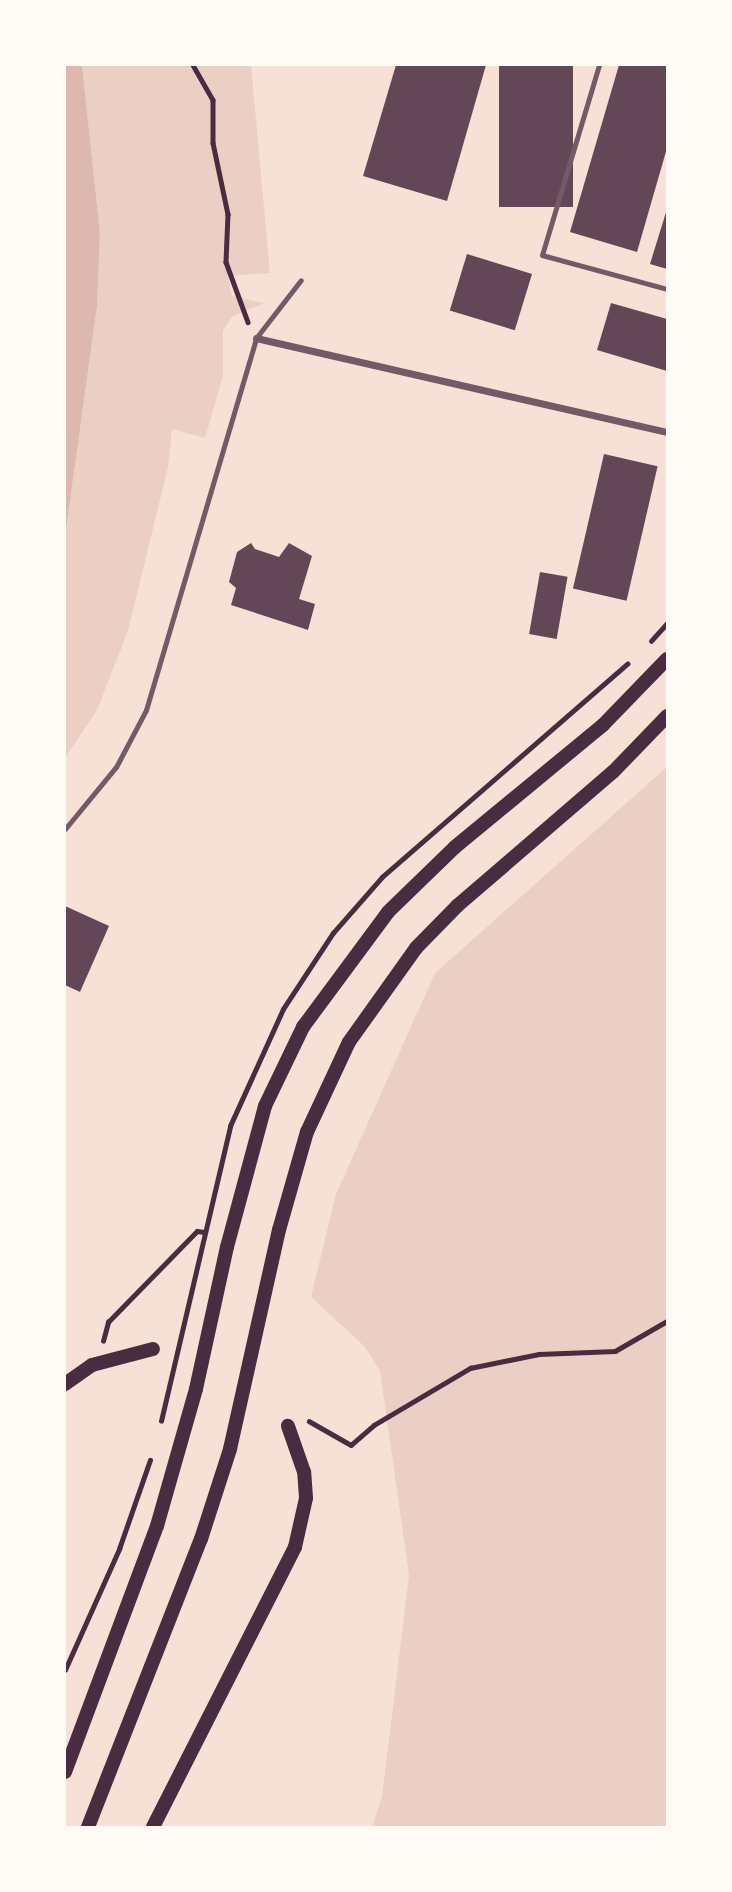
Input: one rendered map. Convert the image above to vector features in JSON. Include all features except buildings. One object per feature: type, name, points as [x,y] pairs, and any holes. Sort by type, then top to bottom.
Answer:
[{"type":"main road","points":[[65,1772],[157,1526],[197,1389],[227,1247],[265,1106],[303,1027],[388,912],[455,847],[603,725],[667,659]]},
{"type":"main road","points":[[88,1827],[201,1539],[230,1449],[279,1230],[307,1132],[349,1042],[416,948],[449,914],[612,772],[667,716]]},
{"type":"main road","points":[[65,1384],[92,1365],[153,1349]]},
{"type":"main road","points":[[153,1827],[295,1547],[306,1498],[304,1472],[288,1426]]},
{"type":"street","points":[[256,338],[667,432]]},
{"type":"lane","points":[[598,65],[542,255],[667,289]]},
{"type":"lane","points":[[65,829],[116,767],[146,710],[256,338],[301,279]]},
{"type":"path","points":[[193,65],[213,100],[213,144],[228,214],[226,262],[256,338]]},
{"type":"path","points":[[103,1342],[108,1322],[197,1231],[204,1232]]},
{"type":"path","points":[[302,1417],[351,1445],[374,1425],[470,1368],[538,1354],[615,1352],[667,1321]]},
{"type":"shaded area","points":[[65,65],[82,65],[100,233],[97,306],[65,537]]},
{"type":"shaded area","points":[[82,65],[251,65],[270,273],[228,276],[232,296],[264,303],[232,317],[223,331],[223,376],[205,438],[172,429],[168,467],[128,631],[97,710],[65,758],[65,537],[97,306],[100,233]]},
{"type":"shaded area","points":[[667,767],[667,1827],[372,1827],[382,1797],[409,1575],[380,1371],[365,1347],[311,1297],[336,1194],[435,973]]}]
